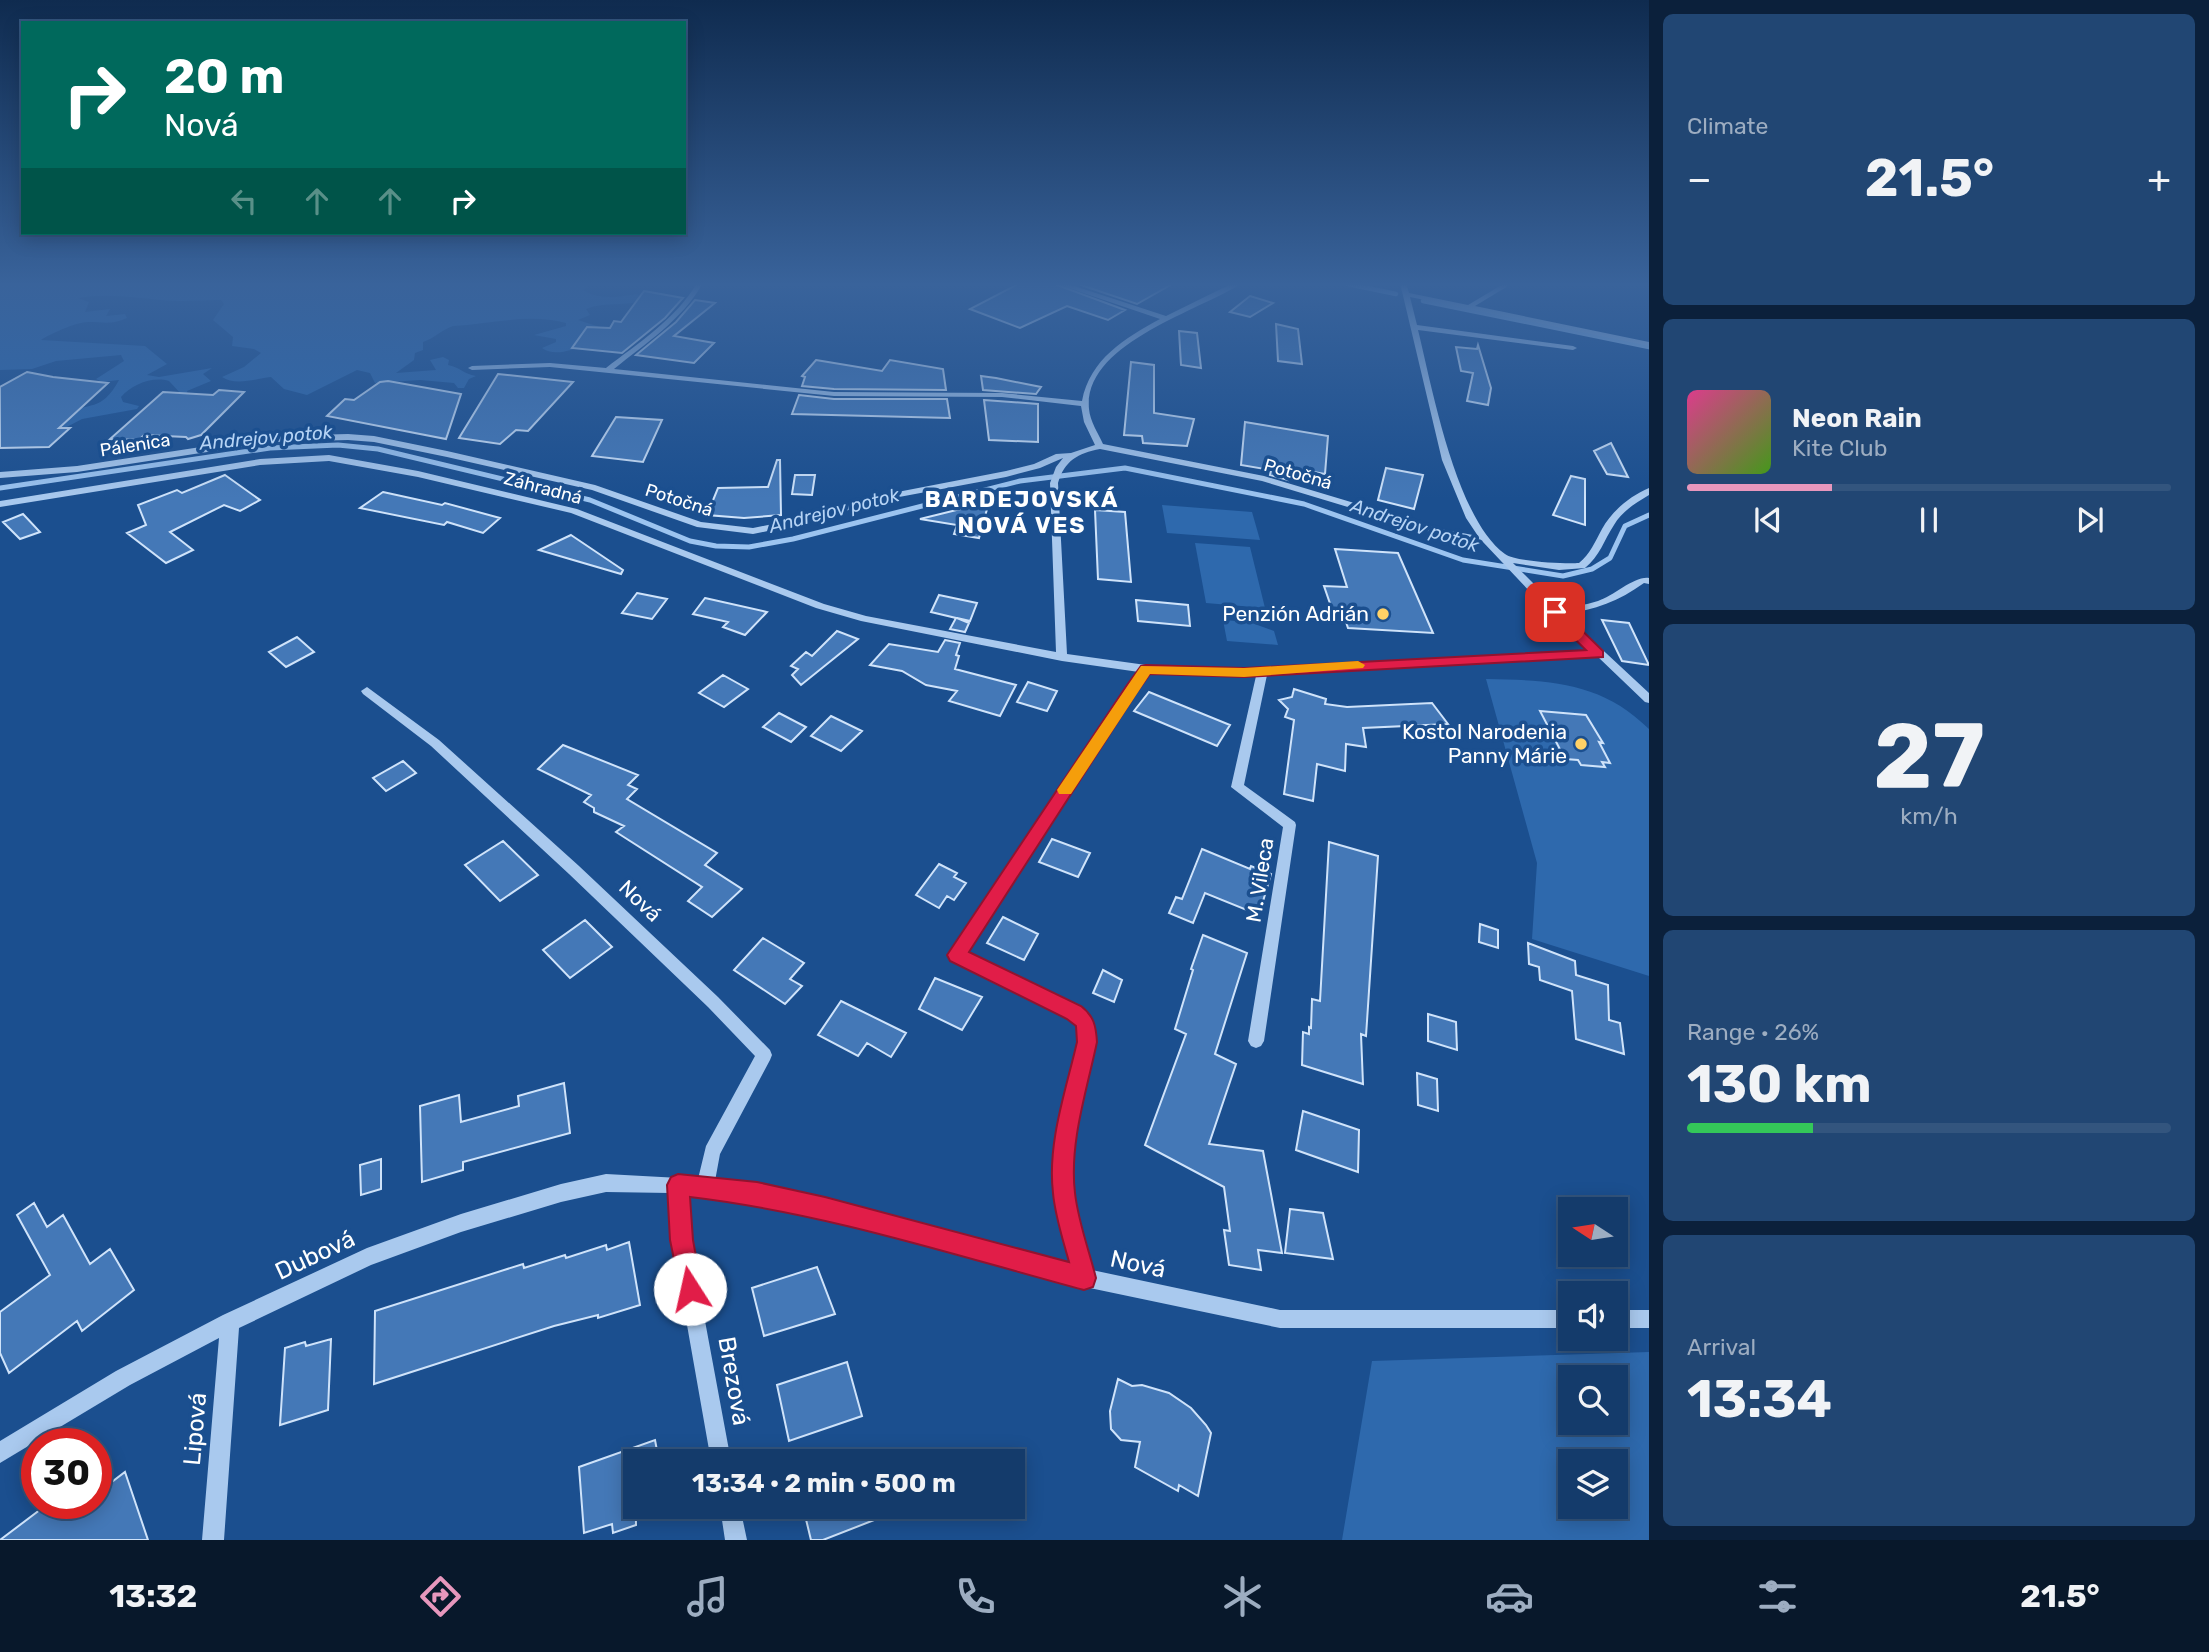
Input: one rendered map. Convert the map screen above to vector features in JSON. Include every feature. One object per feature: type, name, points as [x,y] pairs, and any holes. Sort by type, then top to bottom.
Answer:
[{"type":"street","points":[[607,370],[625,355]]},
{"type":"street","points":[[1100,446],[1087,423],[1085,404],[1089,386],[1111,355]]},
{"type":"street","points":[[1421,355],[1451,475],[1464,505],[1486,540],[1598,654],[1649,699]]},
{"type":"street","points":[[472,368],[529,365],[607,370],[834,394],[989,394],[1085,404]]},
{"type":"street","name":"Potočná","points":[[273,439],[374,439],[595,488],[700,525],[744,531],[772,528],[882,498],[1006,474],[1037,466],[1059,456],[1100,446],[1264,479],[1440,532],[1486,540]]},
{"type":"street","name":"Pálenica","points":[[0,475],[77,469],[273,439]]},
{"type":"street","points":[[1062,657],[1055,483],[1057,468],[1074,454]]},
{"type":"street","name":"Záhradná","points":[[0,504],[273,460],[309,458],[356,461],[528,498],[574,511],[808,601],[865,619],[1062,657],[1146,670],[1262,671],[1598,654]]},
{"type":"street","points":[[1502,558],[1559,567],[1582,566],[1595,552],[1613,519],[1629,503],[1649,491]]},
{"type":"street","points":[[1555,612],[1595,608],[1642,580],[1649,580]]},
{"type":"street","points":[[1084,1278],[1064,1195],[1063,1170],[1065,1144],[1087,1042],[1083,1020],[957,955],[1146,670]]},
{"type":"street","name":"M. Vileca","points":[[1256,1041],[1290,825],[1237,787],[1262,671]]},
{"type":"street","name":"Nová","points":[[368,691],[435,743],[574,870],[713,1002],[764,1055],[712,1152],[705,1188]]},
{"type":"street","name":"Dubová","points":[[0,1453],[123,1378],[230,1322],[367,1257],[474,1219],[561,1193],[606,1184],[678,1185]]},
{"type":"street","name":"Nová","points":[[678,1185],[757,1194],[825,1209],[1084,1278],[1280,1319],[1558,1319]]},
{"type":"street","name":"Brezová","points":[[678,1185],[681,1240],[719,1449]]},
{"type":"street","points":[[1628,1319],[1649,1319]]},
{"type":"street","name":"Lipová","points":[[212,1540],[230,1322]]},
{"type":"street","points":[[732,1519],[736,1540]]},
{"type":"shaded area","points":[[0,355],[156,355],[167,364],[147,375],[159,377],[212,368],[203,374],[211,381],[187,391],[188,395],[183,396],[169,381],[143,382],[121,397],[123,402],[139,406],[137,409],[82,419],[61,430],[49,432],[64,415],[94,405],[106,397],[119,380],[102,382],[96,379],[124,361],[121,355],[56,361],[32,369],[0,370]]},
{"type":"shaded area","points":[[259,355],[415,355],[414,360],[396,373],[436,370],[430,360],[443,357],[449,360],[448,365],[476,376],[469,379],[464,388],[458,388],[454,383],[420,380],[375,383],[370,373],[357,370],[307,395],[284,389],[271,377],[233,381],[222,377],[244,367]]},
{"type":"shaded area","points":[[1162,505],[1252,512],[1260,540],[1167,533]]},
{"type":"shaded area","points":[[1195,543],[1250,547],[1265,608],[1206,603]]},
{"type":"shaded area","points":[[1223,620],[1249,622],[1274,631],[1278,645],[1227,641]]},
{"type":"shaded area","points":[[1486,679],[1553,683],[1594,693],[1631,713],[1649,729],[1649,976],[1532,939],[1537,863]]},
{"type":"shaded area","points":[[1649,1352],[1649,1540],[1342,1540],[1372,1361]]},
{"type":"building","points":[[636,355],[702,355],[694,363]]},
{"type":"building","points":[[1180,355],[1199,355],[1201,368],[1181,365]]},
{"type":"building","points":[[1278,355],[1301,355],[1302,364],[1278,361]]},
{"type":"building","points":[[1458,355],[1481,355],[1491,388],[1488,405],[1467,401],[1473,373],[1461,371]]},
{"type":"building","points":[[816,360],[882,371],[890,360],[943,369],[946,390],[834,389],[802,386],[805,377],[802,376]]},
{"type":"building","points":[[1131,362],[1154,365],[1154,413],[1194,419],[1187,446],[1143,443],[1142,436],[1124,435]]},
{"type":"building","points":[[27,372],[108,383],[59,428],[70,428],[49,447],[0,448],[0,387]]},
{"type":"building","points":[[498,374],[573,382],[528,431],[516,430],[500,444],[459,438]]},
{"type":"building","points":[[981,376],[1041,387],[1036,394],[983,390]]},
{"type":"building","points":[[388,381],[461,394],[446,439],[327,416],[345,399],[354,400],[380,382]]},
{"type":"building","points":[[219,390],[244,392],[201,435],[188,439],[144,435],[139,440],[110,439],[163,392],[213,395]]},
{"type":"building","points":[[799,395],[834,399],[947,399],[950,418],[792,414]]},
{"type":"building","points":[[984,400],[1038,404],[1038,442],[989,440]]},
{"type":"building","points":[[616,417],[662,420],[643,462],[592,456]]},
{"type":"building","points":[[1245,422],[1328,436],[1325,474],[1291,468],[1288,480],[1270,475],[1271,470],[1241,465]]},
{"type":"building","points":[[1611,443],[1628,477],[1607,474],[1594,451]]},
{"type":"building","points":[[777,460],[780,460],[781,515],[744,518],[707,515],[718,488],[768,487]]},
{"type":"building","points":[[1386,468],[1423,475],[1414,509],[1378,500]]},
{"type":"building","points":[[225,475],[260,500],[240,511],[224,505],[170,532],[193,550],[166,563],[127,533],[146,525],[138,505],[177,490],[182,493]]},
{"type":"building","points":[[795,475],[815,475],[812,495],[792,494]]},
{"type":"building","points":[[1571,476],[1585,479],[1585,525],[1553,515]]},
{"type":"building","points":[[383,492],[442,505],[445,503],[500,518],[483,533],[447,522],[444,525],[360,508]]},
{"type":"building","points":[[989,502],[979,538],[954,534],[957,525],[920,519]]},
{"type":"building","points":[[1095,510],[1125,512],[1131,582],[1098,579]]},
{"type":"building","points":[[23,514],[40,532],[20,539],[3,522]]},
{"type":"building","points":[[571,535],[623,570],[621,574],[539,550]]},
{"type":"building","points":[[1335,549],[1398,553],[1433,633],[1348,628],[1345,619],[1335,618],[1324,586],[1347,587]]},
{"type":"building","points":[[637,593],[667,599],[652,619],[622,613]]},
{"type":"building","points":[[939,595],[977,603],[970,621],[957,618],[969,623],[965,632],[950,629],[956,618],[931,612]]},
{"type":"building","points":[[705,598],[767,612],[745,635],[723,627],[728,622],[693,614]]},
{"type":"building","points":[[1136,600],[1188,605],[1190,626],[1138,621]]},
{"type":"building","points":[[1602,620],[1629,623],[1649,665],[1622,661]]},
{"type":"building","points":[[837,631],[858,639],[801,685],[792,675],[798,669],[791,666],[806,652],[812,656]]},
{"type":"building","points":[[297,637],[314,652],[286,667],[269,652]]},
{"type":"building","points":[[945,640],[960,643],[955,669],[1016,685],[1000,716],[949,701],[957,691],[926,685],[902,671],[870,665],[889,644],[938,652]]},
{"type":"building","points":[[723,675],[748,689],[724,707],[699,693]]},
{"type":"building","points":[[1028,682],[1057,691],[1047,711],[1017,702]]},
{"type":"building","points":[[1294,689],[1326,699],[1325,704],[1347,707],[1432,703],[1448,724],[1363,728],[1366,747],[1346,744],[1345,771],[1317,764],[1313,801],[1284,794],[1294,720],[1285,717],[1288,709],[1279,700],[1292,697]]},
{"type":"building","points":[[1149,692],[1230,725],[1217,746],[1134,711]]},
{"type":"building","name":"Kostol Narodenia Panny Márie","points":[[1540,711],[1586,715],[1603,743],[1599,742],[1610,763],[1602,762],[1605,767],[1581,765],[1578,760],[1565,759]]},
{"type":"building","points":[[779,713],[806,727],[791,742],[763,727]]},
{"type":"building","points":[[831,716],[862,731],[841,751],[811,736]]},
{"type":"building","points":[[563,745],[638,775],[628,785],[637,789],[627,799],[717,853],[705,865],[742,889],[712,917],[688,901],[702,887],[616,832],[624,826],[594,812],[594,808],[584,802],[591,795],[538,769]]},
{"type":"building","points":[[403,761],[416,773],[386,791],[373,778]]},
{"type":"building","points":[[1052,839],[1090,853],[1078,877],[1039,862]]},
{"type":"building","points":[[503,841],[538,875],[500,901],[465,865]]},
{"type":"building","points":[[1329,842],[1378,856],[1366,1036],[1361,1034],[1363,1084],[1302,1065],[1303,1032],[1309,1034],[1309,1027],[1311,1028],[1312,999],[1320,1001]]},
{"type":"building","points":[[1202,849],[1250,869],[1251,866],[1271,874],[1259,915],[1205,893],[1193,923],[1169,913],[1176,897],[1182,899]]},
{"type":"building","points":[[939,864],[957,873],[954,877],[966,883],[954,900],[947,896],[939,908],[916,895]]},
{"type":"building","points":[[1003,917],[1038,934],[1024,960],[987,943]]},
{"type":"building","points":[[585,920],[612,947],[570,978],[543,950]]},
{"type":"building","points":[[1480,924],[1498,930],[1498,948],[1479,942]]},
{"type":"building","points":[[1203,935],[1247,953],[1215,1054],[1236,1064],[1209,1144],[1263,1151],[1282,1253],[1258,1250],[1261,1270],[1229,1265],[1224,1230],[1230,1231],[1224,1187],[1145,1145],[1186,1034],[1175,1029]]},
{"type":"building","points":[[763,938],[804,963],[790,979],[802,986],[785,1004],[734,970]]},
{"type":"building","points":[[1528,943],[1575,961],[1576,975],[1608,985],[1609,1020],[1620,1023],[1624,1054],[1576,1039],[1572,991],[1540,980],[1539,967],[1529,964]]},
{"type":"building","points":[[1103,970],[1122,980],[1114,1002],[1093,993]]},
{"type":"building","points":[[935,978],[982,997],[962,1030],[919,1009]]},
{"type":"building","points":[[841,1001],[906,1033],[891,1057],[867,1043],[858,1056],[818,1035]]},
{"type":"building","points":[[1428,1014],[1456,1022],[1457,1050],[1428,1041]]},
{"type":"building","points":[[1417,1073],[1437,1079],[1438,1111],[1418,1105]]},
{"type":"building","points":[[564,1083],[570,1133],[463,1162],[463,1170],[422,1182],[420,1106],[459,1095],[461,1122],[519,1106],[518,1096]]},
{"type":"building","points":[[1303,1111],[1359,1130],[1358,1172],[1296,1150]]},
{"type":"building","points":[[381,1159],[381,1189],[361,1195],[360,1165]]},
{"type":"building","points":[[34,1203],[47,1227],[63,1215],[90,1264],[110,1249],[134,1290],[82,1331],[77,1321],[9,1373],[0,1353],[0,1312],[50,1275],[17,1215]]},
{"type":"building","points":[[1290,1209],[1323,1213],[1333,1259],[1285,1253]]},
{"type":"building","points":[[629,1242],[640,1305],[598,1318],[598,1315],[554,1326],[374,1384],[375,1311],[523,1264],[524,1268],[565,1255],[566,1258],[606,1245],[607,1250]]},
{"type":"building","points":[[817,1267],[835,1314],[764,1336],[752,1288]]},
{"type":"building","points":[[331,1339],[328,1410],[280,1425],[285,1348]]},
{"type":"building","points":[[847,1362],[862,1416],[789,1441],[777,1385]]},
{"type":"building","points":[[1118,1379],[1132,1386],[1142,1385],[1169,1393],[1191,1408],[1206,1425],[1211,1433],[1198,1496],[1179,1485],[1178,1491],[1135,1467],[1140,1442],[1121,1440],[1111,1429],[1110,1411]]},
{"type":"building","points":[[655,1440],[657,1449],[630,1449]]},
{"type":"building","points":[[623,1451],[623,1519],[636,1519],[636,1525],[613,1533],[612,1524],[584,1533],[579,1467]]},
{"type":"building","points":[[125,1472],[148,1540],[0,1540],[28,1519],[112,1519],[112,1482]]},
{"type":"building","points":[[806,1519],[877,1519],[823,1540],[811,1540]]},
{"type":"waterway","name":"Andrejov potok","points":[[0,488],[270,448],[338,445],[378,449],[590,500],[690,541],[716,546],[749,547],[793,539],[1020,481],[1125,468],[1304,504],[1463,560],[1563,576],[1592,569],[1610,558],[1625,526],[1649,515]]},
{"type":"slow traffic","points":[[1065,790],[1146,670],[1244,673],[1358,665]]},
{"type":"place","name":"Penzión Adrián","points":[[1383,614]]},
{"type":"place","name":"Kostol Narodenia Panny Márie","points":[[1581,744]]},
{"type":"district","name":"BARDEJOVSKÁ NOVÁ VES","points":[[1022,512]]},
{"type":"route","points":[[690,1289],[681,1240],[678,1185],[757,1194],[825,1209],[1084,1278],[1064,1195],[1063,1170],[1065,1144],[1087,1042],[1083,1020],[957,955],[1132,689],[1146,670],[1244,673],[1598,654],[1555,612]]}]
